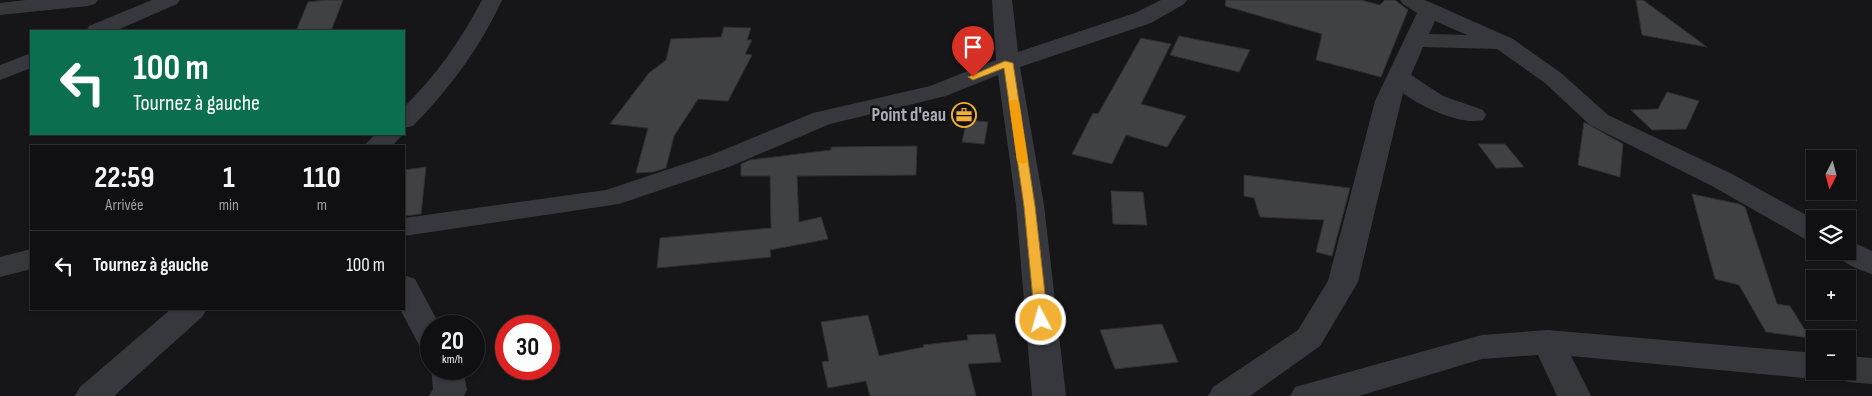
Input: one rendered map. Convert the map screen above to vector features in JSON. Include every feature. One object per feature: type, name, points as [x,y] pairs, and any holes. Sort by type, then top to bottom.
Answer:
[{"type":"street","points":[[0,9],[88,0]]},
{"type":"street","points":[[99,30],[170,0]]},
{"type":"street","points":[[405,120],[425,101],[454,64],[492,0]]},
{"type":"street","points":[[1002,0],[1008,63],[1030,206],[1049,396]]},
{"type":"street","points":[[405,227],[609,198],[720,161],[822,118],[938,91],[1008,63],[1143,18],[1177,0]]},
{"type":"street","points":[[1225,396],[1309,338],[1343,282],[1387,101],[1400,78],[1417,40],[1420,5],[1505,44],[1553,78],[1599,120],[1722,180],[1806,227]]},
{"type":"street","points":[[1417,40],[1505,44]]},
{"type":"street","points":[[0,73],[30,60]]},
{"type":"street","points":[[1400,78],[1416,93],[1437,104],[1474,115]]},
{"type":"street","points":[[378,145],[389,135]]},
{"type":"street","points":[[1856,255],[1872,264]]},
{"type":"street","points":[[0,268],[30,259]]},
{"type":"street","points":[[405,288],[420,317]]},
{"type":"street","points":[[92,396],[190,310]]},
{"type":"street","points":[[1307,396],[1379,378],[1482,346],[1548,342],[1806,365]]},
{"type":"street","points":[[1548,342],[1574,396]]},
{"type":"street","points":[[1856,370],[1872,371]]},
{"type":"street","points":[[446,396],[450,390],[449,380]]},
{"type":"building","points":[[343,0],[331,30],[296,30],[308,2]]},
{"type":"building","points":[[1226,0],[1361,0],[1380,5],[1385,0],[1395,0],[1408,10],[1381,77],[1316,60],[1322,34],[1225,6]]},
{"type":"building","points":[[1636,0],[1643,0],[1707,47],[1642,35]]},
{"type":"building","points":[[724,27],[751,28],[747,40],[752,40],[745,54],[752,55],[728,101],[698,99],[674,136],[666,168],[653,172],[636,173],[648,128],[610,124],[649,73],[666,60],[671,39],[721,37]]},
{"type":"building","points":[[1179,36],[1250,50],[1239,72],[1170,55]]},
{"type":"building","points":[[1141,38],[1171,44],[1141,104],[1186,116],[1167,147],[1126,135],[1112,164],[1072,154],[1093,113],[1098,114]]},
{"type":"building","points":[[1667,92],[1699,101],[1686,129],[1652,130],[1631,110],[1658,109]]},
{"type":"building","points":[[967,120],[988,122],[984,144],[962,142]]},
{"type":"building","points":[[1584,122],[1623,144],[1620,177],[1578,165]]},
{"type":"building","points":[[1478,144],[1505,144],[1524,167],[1496,168]]},
{"type":"building","points":[[917,146],[916,175],[797,176],[799,222],[821,217],[828,239],[770,250],[771,257],[657,268],[660,238],[771,228],[770,176],[741,176],[741,164],[750,160],[831,150],[831,147]]},
{"type":"building","points":[[426,167],[421,214],[405,216],[405,170]]},
{"type":"building","points":[[1244,175],[1350,188],[1332,256],[1316,252],[1324,220],[1260,217],[1254,198],[1244,196]]},
{"type":"building","points":[[1111,191],[1143,192],[1147,225],[1113,224]]},
{"type":"building","points":[[1692,194],[1745,207],[1777,304],[1790,306],[1806,332],[1806,337],[1766,332],[1739,285],[1715,279]]},
{"type":"building","points":[[868,315],[879,356],[924,347],[923,345],[968,340],[967,335],[995,334],[1001,362],[968,364],[976,396],[870,396],[866,381],[828,388],[822,362],[829,361],[821,322]]},
{"type":"building","points":[[1162,324],[1178,362],[1115,369],[1100,330]]},
{"type":"slow traffic","points":[[1014,102],[1023,161]]},
{"type":"place","name":"Point d'eau","points":[[964,115]]},
{"type":"route","points":[[973,77],[1008,63],[1030,206],[1041,320]]}]
